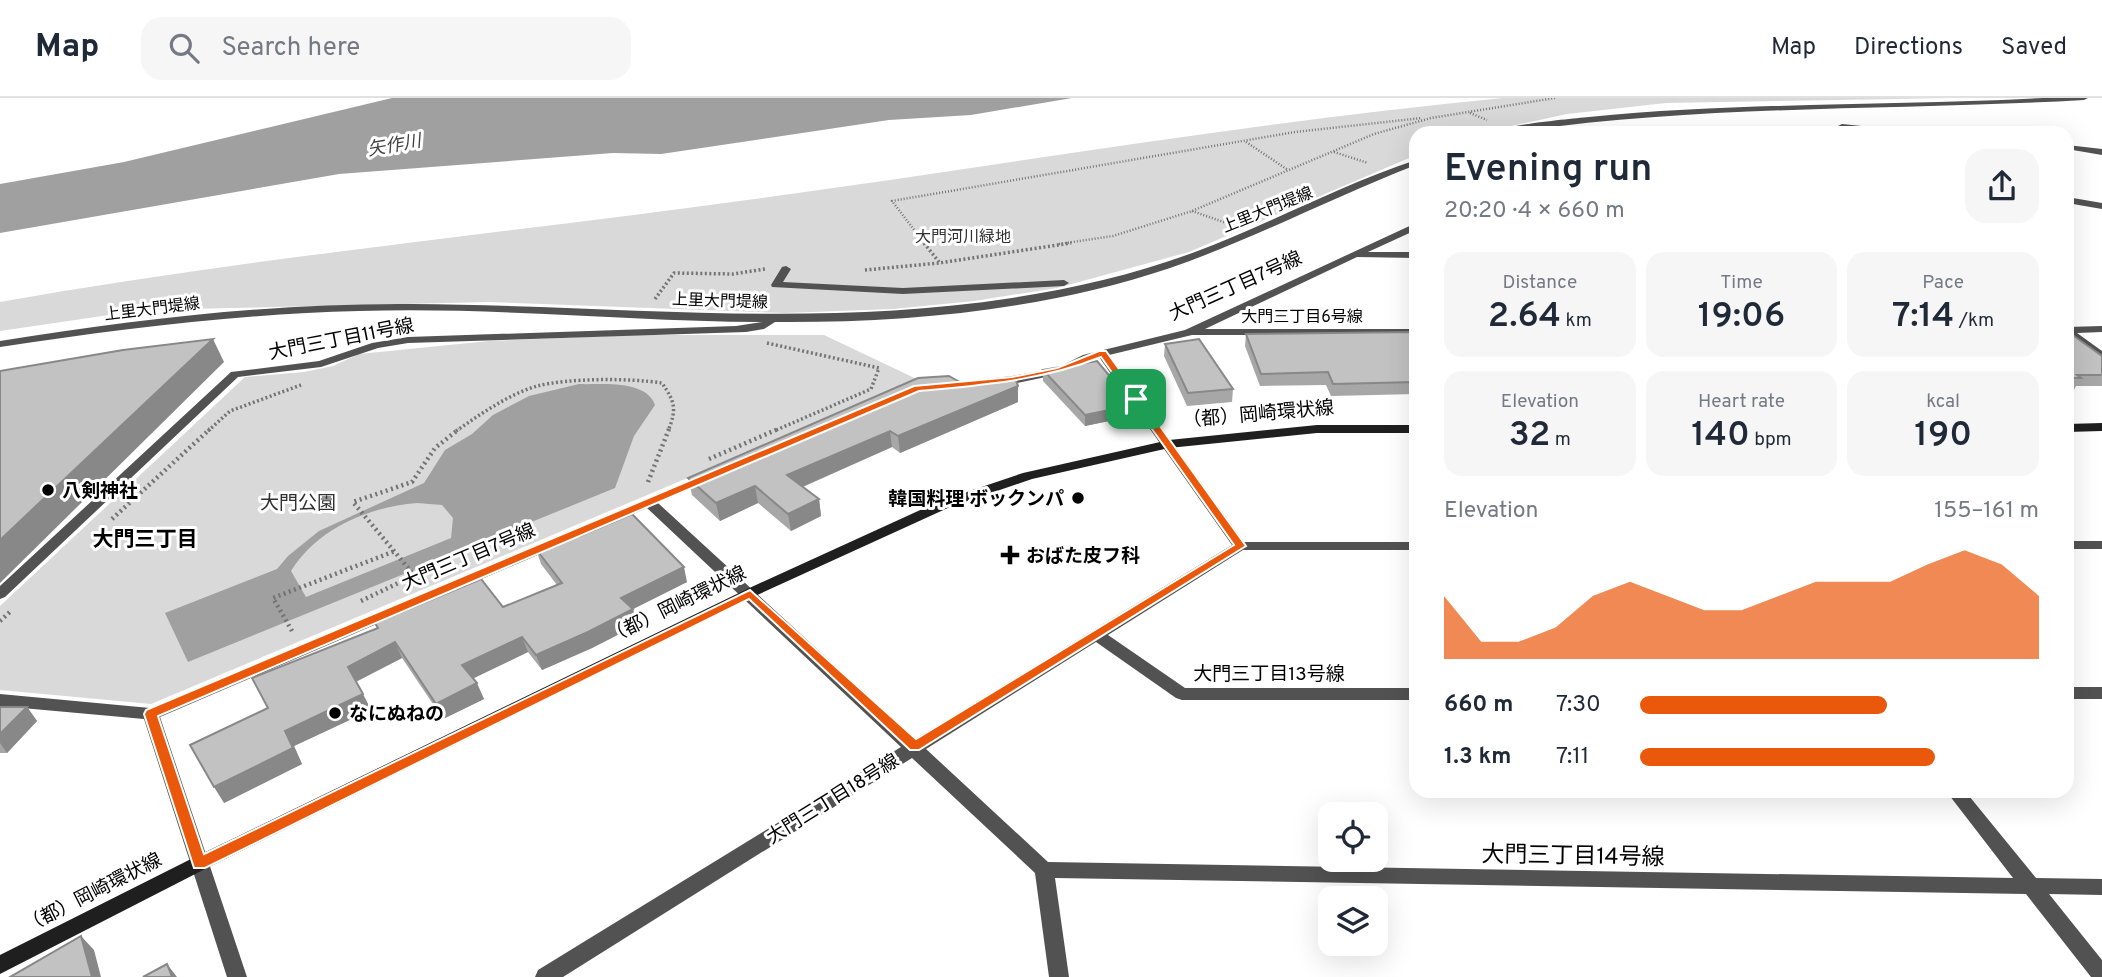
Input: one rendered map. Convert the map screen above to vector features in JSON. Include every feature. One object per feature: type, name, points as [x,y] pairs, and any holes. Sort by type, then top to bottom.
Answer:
[{"type":"street","points":[[1526,126],[1563,118],[1671,106],[2084,98]]},
{"type":"street","points":[[2074,148],[2102,152]]},
{"type":"street","name":"上里大門堤線","points":[[0,344],[235,315],[406,307],[772,318],[918,313],[1089,286],[1166,266],[1253,232],[1409,165]]},
{"type":"street","points":[[2074,201],[2102,206]]},
{"type":"street","name":"大門三丁目7号線","points":[[939,387],[1012,380],[1048,373],[1102,353],[1189,332],[1409,229]]},
{"type":"street","points":[[1354,255],[1409,255]]},
{"type":"street","points":[[786,269],[776,285],[903,290],[1058,282],[1089,286]]},
{"type":"street","name":"大門三丁目11号線","points":[[0,594],[235,374],[321,364],[363,349],[408,341],[755,328],[769,323],[772,318]]},
{"type":"street","points":[[2074,330],[2102,329]]},
{"type":"street","name":"大門三丁目6号線","points":[[1189,332],[1409,332]]},
{"type":"street","points":[[2074,335],[2102,356]]},
{"type":"street","points":[[1102,353],[1240,546],[1409,546]]},
{"type":"street","points":[[2074,428],[2102,428]]},
{"type":"street","name":"（都）岡崎環状線","points":[[0,965],[200,863],[750,593],[945,504],[1028,476],[1169,444],[1235,435],[1317,429],[1409,429]]},
{"type":"street","name":"大門三丁目7号線","points":[[0,700],[151,714],[643,493],[726,469]]},
{"type":"street","points":[[643,493],[1044,870],[1059,977]]},
{"type":"street","points":[[2074,545],[2102,545]]},
{"type":"street","name":"大門三丁目18号線","points":[[544,977],[1240,546]]},
{"type":"street","name":"大門三丁目13号線","points":[[1098,636],[1182,694],[1409,694]]},
{"type":"street","points":[[2074,693],[2102,693]]},
{"type":"street","points":[[151,714],[237,977]]},
{"type":"street","points":[[1960,798],[2102,975]]},
{"type":"street","name":"大門三丁目14号線","points":[[1044,870],[2102,887]]},
{"type":"path","points":[[939,263],[892,201],[1245,141],[1348,125],[1431,118],[1555,98]]},
{"type":"path","points":[[857,270],[939,263],[1104,238],[1192,211],[1374,134],[1431,118]]},
{"type":"path","points":[[1245,141],[1289,170]]},
{"type":"path","points":[[1334,152],[1392,171]]},
{"type":"path","points":[[1192,211],[1253,232]]},
{"type":"path","points":[[643,314],[674,273],[733,274],[786,269]]},
{"type":"path","points":[[707,460],[871,390],[879,368],[775,344],[762,344]]},
{"type":"path","points":[[413,572],[353,502],[412,482],[435,448],[494,405],[538,386],[629,377],[662,383],[675,402],[676,412],[643,493]]},
{"type":"path","points":[[110,520],[230,411],[307,383]]},
{"type":"path","points":[[643,493],[656,482]]},
{"type":"path","points":[[292,631],[273,598],[395,551]]},
{"type":"path","points":[[349,608],[415,575],[448,566]]},
{"type":"path","points":[[0,621],[20,603]]},
{"type":"path","points":[[280,636],[304,627]]},
{"type":"green space","name":"大門河川緑地","points":[[1503,98],[1952,98],[1666,103],[1567,114],[1511,126],[1409,126],[1409,158],[1189,252],[1057,288],[974,301],[893,309],[785,313],[488,302],[143,310],[0,331],[0,302],[93,286],[280,259],[747,200],[1219,132]]},
{"type":"green space","name":"大門公園","points":[[633,335],[824,335],[923,382],[906,386],[151,704],[0,690],[0,606],[245,377],[304,372],[333,366],[359,354],[489,341]]},
{"type":"water","name":"矢作川","points":[[392,98],[1072,98],[971,115],[889,120],[661,154],[613,153],[339,174],[0,233],[0,184],[124,162]]},
{"type":"water","points":[[579,384],[610,384],[642,391],[655,405],[634,436],[615,488],[188,662],[165,613],[277,569],[288,556],[319,531],[424,483],[445,450],[472,434],[493,415],[529,396]],"holes":[[[399,505],[442,505],[453,518],[451,538],[306,597],[291,571],[315,543],[329,532],[362,515]]]},
{"type":"building","points":[[1409,332],[1409,382],[1333,384],[1328,372],[1261,374],[1246,334]]},
{"type":"building","points":[[2074,336],[2102,356],[2102,375],[2077,375],[2081,378],[2074,378]]},
{"type":"building","name":"八剣神社","points":[[213,339],[0,540],[0,371],[123,350]]},
{"type":"building","points":[[1199,339],[1233,389],[1188,393],[1165,344]]},
{"type":"building","points":[[1097,361],[1134,405],[1085,415],[1043,370]]},
{"type":"building","points":[[949,376],[967,386],[1015,377],[1018,386],[898,436],[890,431],[787,475],[819,499],[788,514],[755,486],[716,503],[688,478],[918,378]]},
{"type":"building","points":[[632,514],[684,567],[621,598],[633,609],[536,655],[522,637],[462,665],[477,683],[436,704],[395,642],[348,667],[363,694],[285,731],[293,748],[214,787],[190,745],[268,708],[252,678],[378,628],[375,623],[481,579],[503,607],[562,583],[536,549],[577,532],[580,536]]},
{"type":"building","points":[[0,707],[27,707],[0,734]]},
{"type":"building","points":[[81,936],[92,977],[10,977]]},
{"type":"building","points":[[167,964],[172,977],[143,977]]},
{"type":"place","name":"八剣神社","points":[[48,490]]},
{"type":"place","name":"韓国料理 ボックンパ","points":[[1078,498]]},
{"type":"place","name":"おばた皮フ科","points":[[1010,555]]},
{"type":"place","name":"なにぬねの","points":[[335,713]]},
{"type":"district","name":"大門三丁目","points":[[145,539]]},
{"type":"route","points":[[1102,353],[1136,399],[1240,546],[1098,636],[915,746],[750,593],[200,863],[151,714],[917,388],[1012,380],[1060,370],[1102,353]]}]
